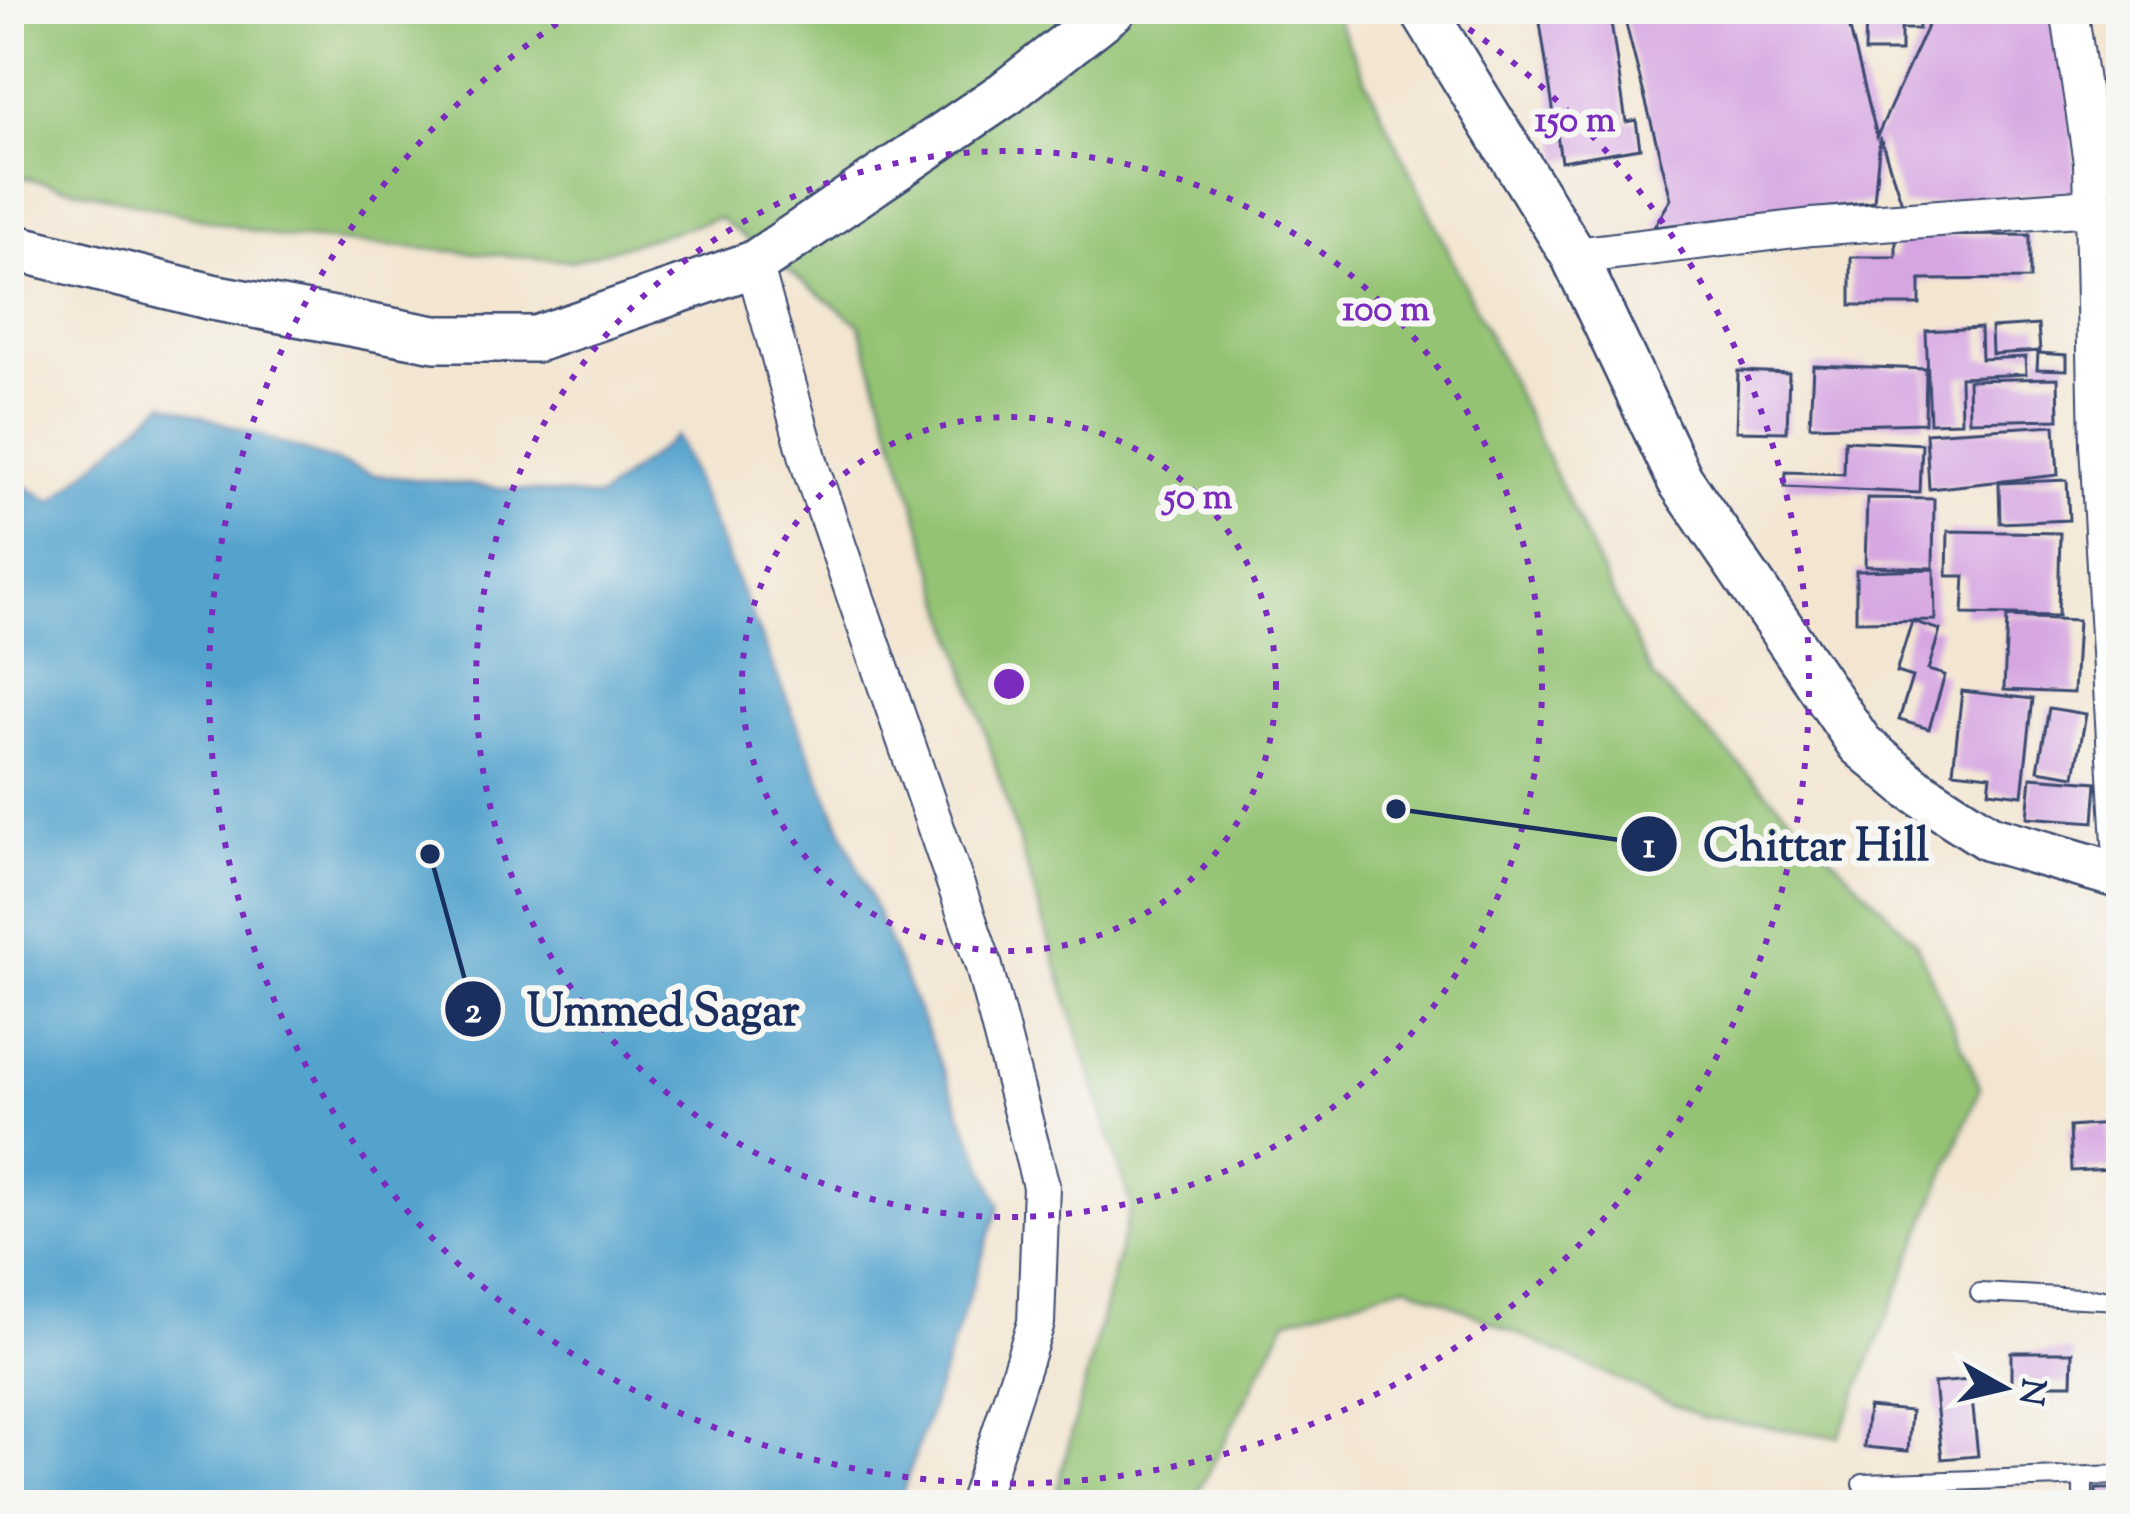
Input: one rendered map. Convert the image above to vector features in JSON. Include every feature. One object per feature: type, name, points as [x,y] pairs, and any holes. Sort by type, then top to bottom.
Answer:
[{"type":"street","points":[[9,246],[212,297],[435,339],[536,339],[754,264],[1006,93],[1113,9]]},
{"type":"street","points":[[2069,9],[2107,161],[2093,207],[2098,443],[2121,843]]},
{"type":"street","points":[[1429,11],[1574,256],[1680,480],[1860,744],[1912,788],[1989,838],[2121,876]]},
{"type":"street","points":[[1574,256],[1811,227],[2093,207]]},
{"type":"street","points":[[754,264],[812,472],[983,964],[1041,1186],[1036,1323],[977,1505]]},
{"type":"lane","points":[[1980,1293],[2121,1300]]},
{"type":"lane","points":[[1863,1484],[2121,1474]]},
{"type":"lane","points":[[2083,1477],[2083,1505]]},
{"type":"green space","points":[[9,9],[1332,9],[1653,678],[1915,940],[1980,1087],[1839,1437],[1704,1418],[1407,1284],[1287,1319],[1192,1505],[1053,1505],[1131,1205],[859,324],[719,218],[572,261],[280,237],[9,174]]},
{"type":"water","points":[[164,403],[375,475],[599,498],[676,436],[1000,1205],[898,1505],[9,1505],[9,477],[53,502]]},
{"type":"building","points":[[1609,9],[1626,122],[1636,120],[1640,148],[1561,161],[1539,16]]},
{"type":"building","points":[[1622,9],[1696,9],[1697,16],[1698,9],[1845,9],[1877,136],[1935,9],[2014,9],[2065,24],[2076,191],[1903,206],[1880,137],[1874,202],[1654,227],[1671,199]]},
{"type":"building","points":[[1866,9],[1919,9],[1919,29],[1901,29],[1901,52],[1865,52]]},
{"type":"building","points":[[2030,235],[2030,279],[1920,280],[1920,305],[1851,305],[1851,257],[1896,257],[1896,236]]},
{"type":"building","points":[[2038,325],[2040,351],[1992,354],[1991,328]]},
{"type":"building","points":[[1980,328],[1981,359],[2025,357],[2026,374],[1960,377],[1961,422],[1930,423],[1926,331]]},
{"type":"building","points":[[2038,353],[2067,355],[2067,370],[2037,369]]},
{"type":"building","points":[[1813,365],[1926,369],[1925,423],[1810,426]]},
{"type":"building","points":[[1738,371],[1789,373],[1787,432],[1736,431]]},
{"type":"building","points":[[2058,378],[2059,419],[1969,421],[1968,380]]},
{"type":"building","points":[[2055,425],[2058,475],[1929,489],[1926,433]]},
{"type":"building","points":[[1845,440],[1922,444],[1920,493],[1785,487],[1786,472],[1844,474]]},
{"type":"building","points":[[2067,480],[2069,520],[2000,523],[1999,483]]},
{"type":"building","points":[[1867,498],[1934,499],[1933,568],[1865,566]]},
{"type":"building","points":[[1948,531],[2060,533],[2058,616],[1963,614],[1965,576],[1947,576]]},
{"type":"building","points":[[1934,569],[1935,620],[1856,621],[1856,571]]},
{"type":"building","points":[[2007,617],[2078,620],[2074,693],[2004,690]]},
{"type":"building","points":[[1912,621],[1940,630],[1928,670],[1945,675],[1929,729],[1899,720],[1912,677],[1896,672]]},
{"type":"building","points":[[1962,691],[2033,699],[2022,795],[1989,791],[1991,775],[1953,771]]},
{"type":"building","points":[[2049,708],[2086,714],[2075,776],[2038,770]]},
{"type":"building","points":[[2031,777],[2097,782],[2094,822],[2027,817]]},
{"type":"building","points":[[2109,1124],[2112,1169],[2071,1171],[2069,1127]]},
{"type":"building","points":[[2011,1352],[2073,1352],[2072,1384],[2011,1384]]},
{"type":"building","points":[[1970,1380],[1978,1456],[1942,1459],[1934,1383]]},
{"type":"building","points":[[1868,1407],[1911,1411],[1908,1451],[1864,1447]]},
{"type":"building","points":[[2096,1489],[2121,1489],[2121,1505],[2096,1505]]},
{"type":"place","name":"Chittar Hill","points":[[1396,809]]},
{"type":"place","name":"Ummed Sagar","points":[[430,854]]}]
